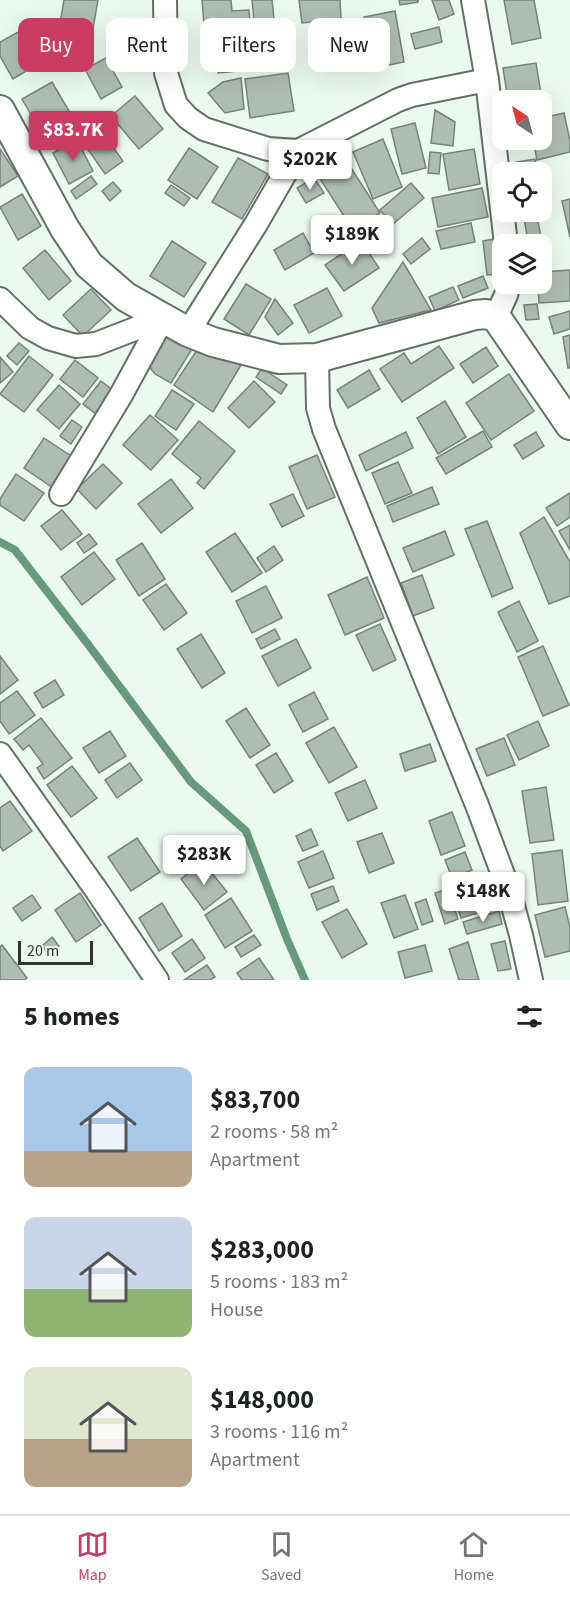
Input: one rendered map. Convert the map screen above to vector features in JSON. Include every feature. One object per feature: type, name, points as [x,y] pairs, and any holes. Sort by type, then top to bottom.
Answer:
[{"type":"street","points":[[165,0],[166,73],[176,105],[188,118],[204,129],[268,149],[298,151],[398,100],[412,95],[487,80]]},
{"type":"street","points":[[473,0],[487,80],[505,234]]},
{"type":"street","points":[[0,110],[65,230],[89,265],[126,297],[188,332],[213,342],[279,359],[317,358],[475,315],[486,314],[496,317],[570,425]]},
{"type":"street","points":[[188,332],[256,224],[298,151]]},
{"type":"street","points":[[496,317],[506,294]]},
{"type":"street","points":[[0,299],[30,328],[48,338],[76,346],[96,344],[163,318]]},
{"type":"street","points":[[61,494],[121,395],[163,318]]},
{"type":"street","points":[[317,358],[318,408],[324,429],[485,825],[508,888],[531,980]]},
{"type":"street","points":[[0,754],[157,980]]},
{"type":"building","points":[[64,0],[98,0],[94,23],[94,18],[61,18]]},
{"type":"building","points":[[202,0],[231,0],[232,11],[249,10],[250,18],[203,18]]},
{"type":"building","points":[[252,0],[272,0],[274,18],[254,18]]},
{"type":"building","points":[[299,0],[340,0],[341,18],[308,18],[308,22],[302,23]]},
{"type":"building","points":[[399,0],[418,0],[418,2],[400,5]]},
{"type":"building","points":[[432,0],[449,0],[454,14],[439,20]]},
{"type":"building","points":[[504,0],[534,0],[541,38],[512,44]]},
{"type":"building","points":[[395,11],[404,62],[390,65],[390,18],[364,17]]},
{"type":"building","points":[[439,27],[442,42],[415,49],[411,34]]},
{"type":"building","points":[[18,32],[18,72],[25,72],[13,79],[0,56],[0,42]]},
{"type":"building","points":[[106,58],[106,72],[114,72],[122,87],[101,99],[87,72],[94,72],[94,64]]},
{"type":"building","points":[[536,63],[540,90],[506,90],[503,68]]},
{"type":"building","points":[[288,73],[294,111],[250,118],[245,79]]},
{"type":"building","points":[[241,78],[244,109],[225,113],[208,93],[223,82]]},
{"type":"building","points":[[52,82],[76,123],[46,141],[22,99]]},
{"type":"building","points":[[135,96],[163,129],[139,149],[111,116]]},
{"type":"building","points":[[435,110],[455,122],[453,146],[431,143]]},
{"type":"building","points":[[564,113],[570,152],[537,160],[535,150],[552,150],[552,116]]},
{"type":"building","points":[[415,123],[426,168],[402,174],[391,129]]},
{"type":"building","points":[[102,132],[123,161],[105,174],[85,145]]},
{"type":"building","points":[[383,139],[402,187],[373,199],[353,152]]},
{"type":"building","points":[[77,140],[93,171],[69,184],[53,153]]},
{"type":"building","points":[[189,148],[218,167],[197,199],[168,180]]},
{"type":"building","points":[[0,149],[18,176],[0,187]]},
{"type":"building","points":[[474,149],[480,184],[449,190],[443,154]]},
{"type":"building","points":[[430,152],[441,153],[439,174],[428,173]]},
{"type":"building","points":[[344,157],[380,213],[353,230],[317,174]]},
{"type":"building","points":[[238,158],[268,174],[242,219],[212,202]]},
{"type":"building","points":[[535,159],[535,162],[516,162]]},
{"type":"building","points":[[91,176],[97,184],[76,199],[71,191]]},
{"type":"building","points":[[314,178],[324,193],[306,203],[297,188]]},
{"type":"building","points":[[113,182],[121,191],[110,201],[102,191]]},
{"type":"building","points":[[411,183],[424,198],[393,224],[380,210]]},
{"type":"building","points":[[171,185],[190,198],[184,206],[165,193]]},
{"type":"building","points":[[482,188],[488,217],[438,227],[432,198]]},
{"type":"building","points":[[22,194],[41,226],[18,240],[0,207]]},
{"type":"building","points":[[570,199],[570,237],[562,201]]},
{"type":"building","points":[[381,216],[386,223],[365,237],[360,230]]},
{"type":"building","points":[[525,222],[538,222],[540,234],[527,234]]},
{"type":"building","points":[[471,223],[475,242],[441,249],[436,231]]},
{"type":"building","points":[[303,233],[314,253],[285,270],[274,250]]},
{"type":"building","points":[[422,238],[430,249],[411,264],[403,254]]},
{"type":"building","points":[[492,239],[492,275],[487,275],[483,241]]},
{"type":"building","points":[[172,241],[206,263],[184,297],[150,276]]},
{"type":"building","points":[[361,241],[379,268],[344,291],[325,265]]},
{"type":"building","points":[[45,250],[71,281],[49,300],[23,268]]},
{"type":"building","points":[[403,262],[431,310],[379,323],[372,308]]},
{"type":"building","points":[[570,270],[570,301],[539,303],[539,294],[552,294],[552,271]]},
{"type":"building","points":[[483,276],[488,288],[463,298],[458,286]]},
{"type":"building","points":[[246,284],[271,299],[249,335],[224,319]]},
{"type":"building","points":[[453,287],[459,300],[435,311],[429,297]]},
{"type":"building","points":[[327,288],[342,316],[309,333],[294,305]]},
{"type":"building","points":[[91,289],[111,310],[83,336],[63,315]]},
{"type":"building","points":[[275,299],[293,323],[278,335],[265,317]]},
{"type":"building","points":[[537,304],[539,319],[526,320],[524,305]]},
{"type":"building","points":[[570,311],[570,329],[554,334],[549,317]]},
{"type":"building","points":[[166,331],[195,344],[171,383],[155,374],[147,364]]},
{"type":"building","points":[[570,335],[570,368],[568,368],[563,337]]},
{"type":"building","points":[[19,343],[29,351],[17,365],[7,356]]},
{"type":"building","points":[[439,346],[454,368],[402,402],[380,369],[404,353],[411,364]]},
{"type":"building","points":[[199,347],[241,365],[213,412],[174,385]]},
{"type":"building","points":[[486,347],[498,366],[473,383],[460,364]]},
{"type":"building","points":[[29,356],[53,375],[24,412],[0,394]]},
{"type":"building","points":[[0,357],[13,372],[0,383]]},
{"type":"building","points":[[75,360],[98,378],[83,397],[60,379]]},
{"type":"building","points":[[262,368],[287,385],[281,394],[256,377]]},
{"type":"building","points":[[369,370],[380,389],[348,408],[337,390]]},
{"type":"building","points":[[509,374],[534,411],[491,440],[466,403]]},
{"type":"building","points":[[101,381],[114,391],[96,414],[83,404]]},
{"type":"building","points":[[254,381],[275,402],[249,428],[228,408]]},
{"type":"building","points":[[59,385],[80,404],[59,429],[37,410]]},
{"type":"building","points":[[172,390],[194,404],[176,430],[155,416]]},
{"type":"building","points":[[445,401],[466,437],[438,454],[417,418]]},
{"type":"building","points":[[150,415],[178,440],[151,470],[123,445]]},
{"type":"building","points":[[72,420],[82,427],[71,444],[60,436]]},
{"type":"building","points":[[199,421],[235,451],[204,489],[197,483],[201,478],[172,454]]},
{"type":"building","points":[[483,431],[492,447],[446,474],[436,458]]},
{"type":"building","points":[[406,432],[413,448],[366,471],[359,455]]},
{"type":"building","points":[[536,432],[544,446],[523,459],[514,445]]},
{"type":"building","points":[[44,438],[74,458],[53,488],[24,468]]},
{"type":"building","points":[[317,455],[335,497],[307,509],[289,467]]},
{"type":"building","points":[[398,462],[412,493],[385,504],[372,473]]},
{"type":"building","points":[[103,464],[122,483],[96,509],[77,489]]},
{"type":"building","points":[[16,474],[44,493],[24,521],[0,505],[0,499]]},
{"type":"building","points":[[171,479],[193,508],[161,533],[138,504]]},
{"type":"building","points":[[432,487],[439,504],[393,522],[387,506]]},
{"type":"building","points":[[570,493],[570,517],[557,526],[546,508]]},
{"type":"building","points":[[293,494],[304,516],[282,527],[270,504]]},
{"type":"building","points":[[62,510],[82,534],[61,550],[41,526]]},
{"type":"building","points":[[544,517],[570,562],[570,596],[549,604],[520,533]]},
{"type":"building","points":[[487,521],[513,588],[492,597],[465,529]]},
{"type":"building","points":[[570,525],[570,550],[559,531]]},
{"type":"building","points":[[445,531],[454,555],[413,572],[403,548]]},
{"type":"building","points":[[235,533],[262,573],[232,592],[206,552]]},
{"type":"building","points":[[89,534],[97,544],[84,553],[77,543]]},
{"type":"building","points":[[142,543],[165,579],[139,596],[116,560]]},
{"type":"building","points":[[274,546],[283,560],[266,572],[257,558]]},
{"type":"building","points":[[94,552],[115,579],[82,605],[61,577]]},
{"type":"building","points":[[422,575],[434,608],[413,616],[401,583]]},
{"type":"building","points":[[367,577],[384,618],[345,635],[328,595]]},
{"type":"building","points":[[166,584],[187,613],[164,630],[143,600]]},
{"type":"building","points":[[266,586],[282,618],[252,633],[236,601]]},
{"type":"building","points":[[519,601],[538,641],[517,652],[498,612]]},
{"type":"building","points":[[380,624],[396,660],[373,671],[356,635]]},
{"type":"building","points":[[275,629],[280,639],[261,649],[256,639]]},
{"type":"building","points":[[201,634],[225,673],[202,688],[177,649]]},
{"type":"building","points":[[296,639],[311,668],[278,686],[262,656]]},
{"type":"building","points":[[543,646],[569,705],[543,716],[518,657]]},
{"type":"building","points":[[0,656],[18,680],[0,694]]},
{"type":"building","points":[[55,680],[64,695],[43,708],[34,693]]},
{"type":"building","points":[[17,691],[35,715],[9,734],[0,721],[0,703]]},
{"type":"building","points":[[314,692],[328,719],[303,732],[289,705]]},
{"type":"building","points":[[246,708],[270,745],[250,758],[226,721]]},
{"type":"building","points":[[41,718],[72,758],[44,779],[37,768],[43,764],[29,745],[23,750],[14,739]]},
{"type":"building","points":[[538,721],[549,746],[519,760],[507,735]]},
{"type":"building","points":[[334,727],[357,767],[329,783],[306,743]]},
{"type":"building","points":[[110,731],[126,756],[99,773],[83,748]]},
{"type":"building","points":[[504,738],[515,765],[487,776],[476,749]]},
{"type":"building","points":[[430,744],[436,761],[405,771],[400,754]]},
{"type":"building","points":[[276,753],[293,781],[274,793],[256,765]]},
{"type":"building","points":[[130,763],[142,780],[117,798],[105,780]]},
{"type":"building","points":[[72,766],[97,798],[71,817],[47,785]]},
{"type":"building","points":[[365,780],[377,808],[348,821],[335,793]]},
{"type":"building","points":[[546,787],[554,840],[530,843],[522,791]]},
{"type":"building","points":[[10,801],[32,831],[3,851],[0,846],[0,808]]},
{"type":"building","points":[[452,812],[465,846],[441,855],[429,821]]},
{"type":"building","points":[[311,829],[318,845],[303,851],[296,836]]},
{"type":"building","points":[[382,833],[394,863],[369,873],[357,842]]},
{"type":"building","points":[[137,838],[160,872],[131,891],[108,857]]},
{"type":"building","points":[[562,850],[568,901],[538,905],[532,854]]},
{"type":"building","points":[[323,851],[334,878],[309,888],[298,862]]},
{"type":"building","points":[[465,852],[472,870],[452,878],[445,860]]},
{"type":"building","points":[[203,862],[227,892],[204,910],[181,879]]},
{"type":"building","points":[[487,874],[497,907],[461,918],[451,886]]},
{"type":"building","points":[[333,886],[339,901],[317,910],[311,894]]},
{"type":"building","points":[[448,889],[458,919],[445,924],[435,893]]},
{"type":"building","points":[[80,893],[101,925],[76,942],[55,910]]},
{"type":"building","points":[[32,895],[41,908],[22,921],[13,908]]},
{"type":"building","points":[[405,895],[418,929],[394,938],[381,903]]},
{"type":"building","points":[[231,898],[252,931],[225,948],[205,915]]},
{"type":"building","points":[[426,899],[433,921],[422,925],[415,903]]},
{"type":"building","points":[[162,903],[182,936],[159,951],[139,918]]},
{"type":"building","points":[[565,907],[570,927],[570,951],[545,957],[535,915]]},
{"type":"building","points":[[347,909],[367,944],[342,958],[322,922]]},
{"type":"building","points":[[499,911],[502,924],[467,934],[463,922]]},
{"type":"building","points":[[254,935],[261,945],[241,957],[235,947]]},
{"type":"building","points":[[52,937],[59,946],[48,954],[42,946]]},
{"type":"building","points":[[192,939],[205,958],[185,972],[172,953]]},
{"type":"building","points":[[505,941],[511,969],[498,971],[491,944]]},
{"type":"building","points":[[468,942],[479,980],[459,980],[449,949]]},
{"type":"building","points":[[2,945],[27,978],[25,980],[0,980],[0,947]]},
{"type":"building","points":[[425,945],[432,971],[405,978],[398,952]]},
{"type":"building","points":[[259,958],[274,980],[242,980],[237,973]]},
{"type":"building","points":[[207,965],[215,977],[210,980],[184,980]]},
{"type":"waterway","points":[[0,542],[15,550],[191,782],[246,831],[305,980]]}]
